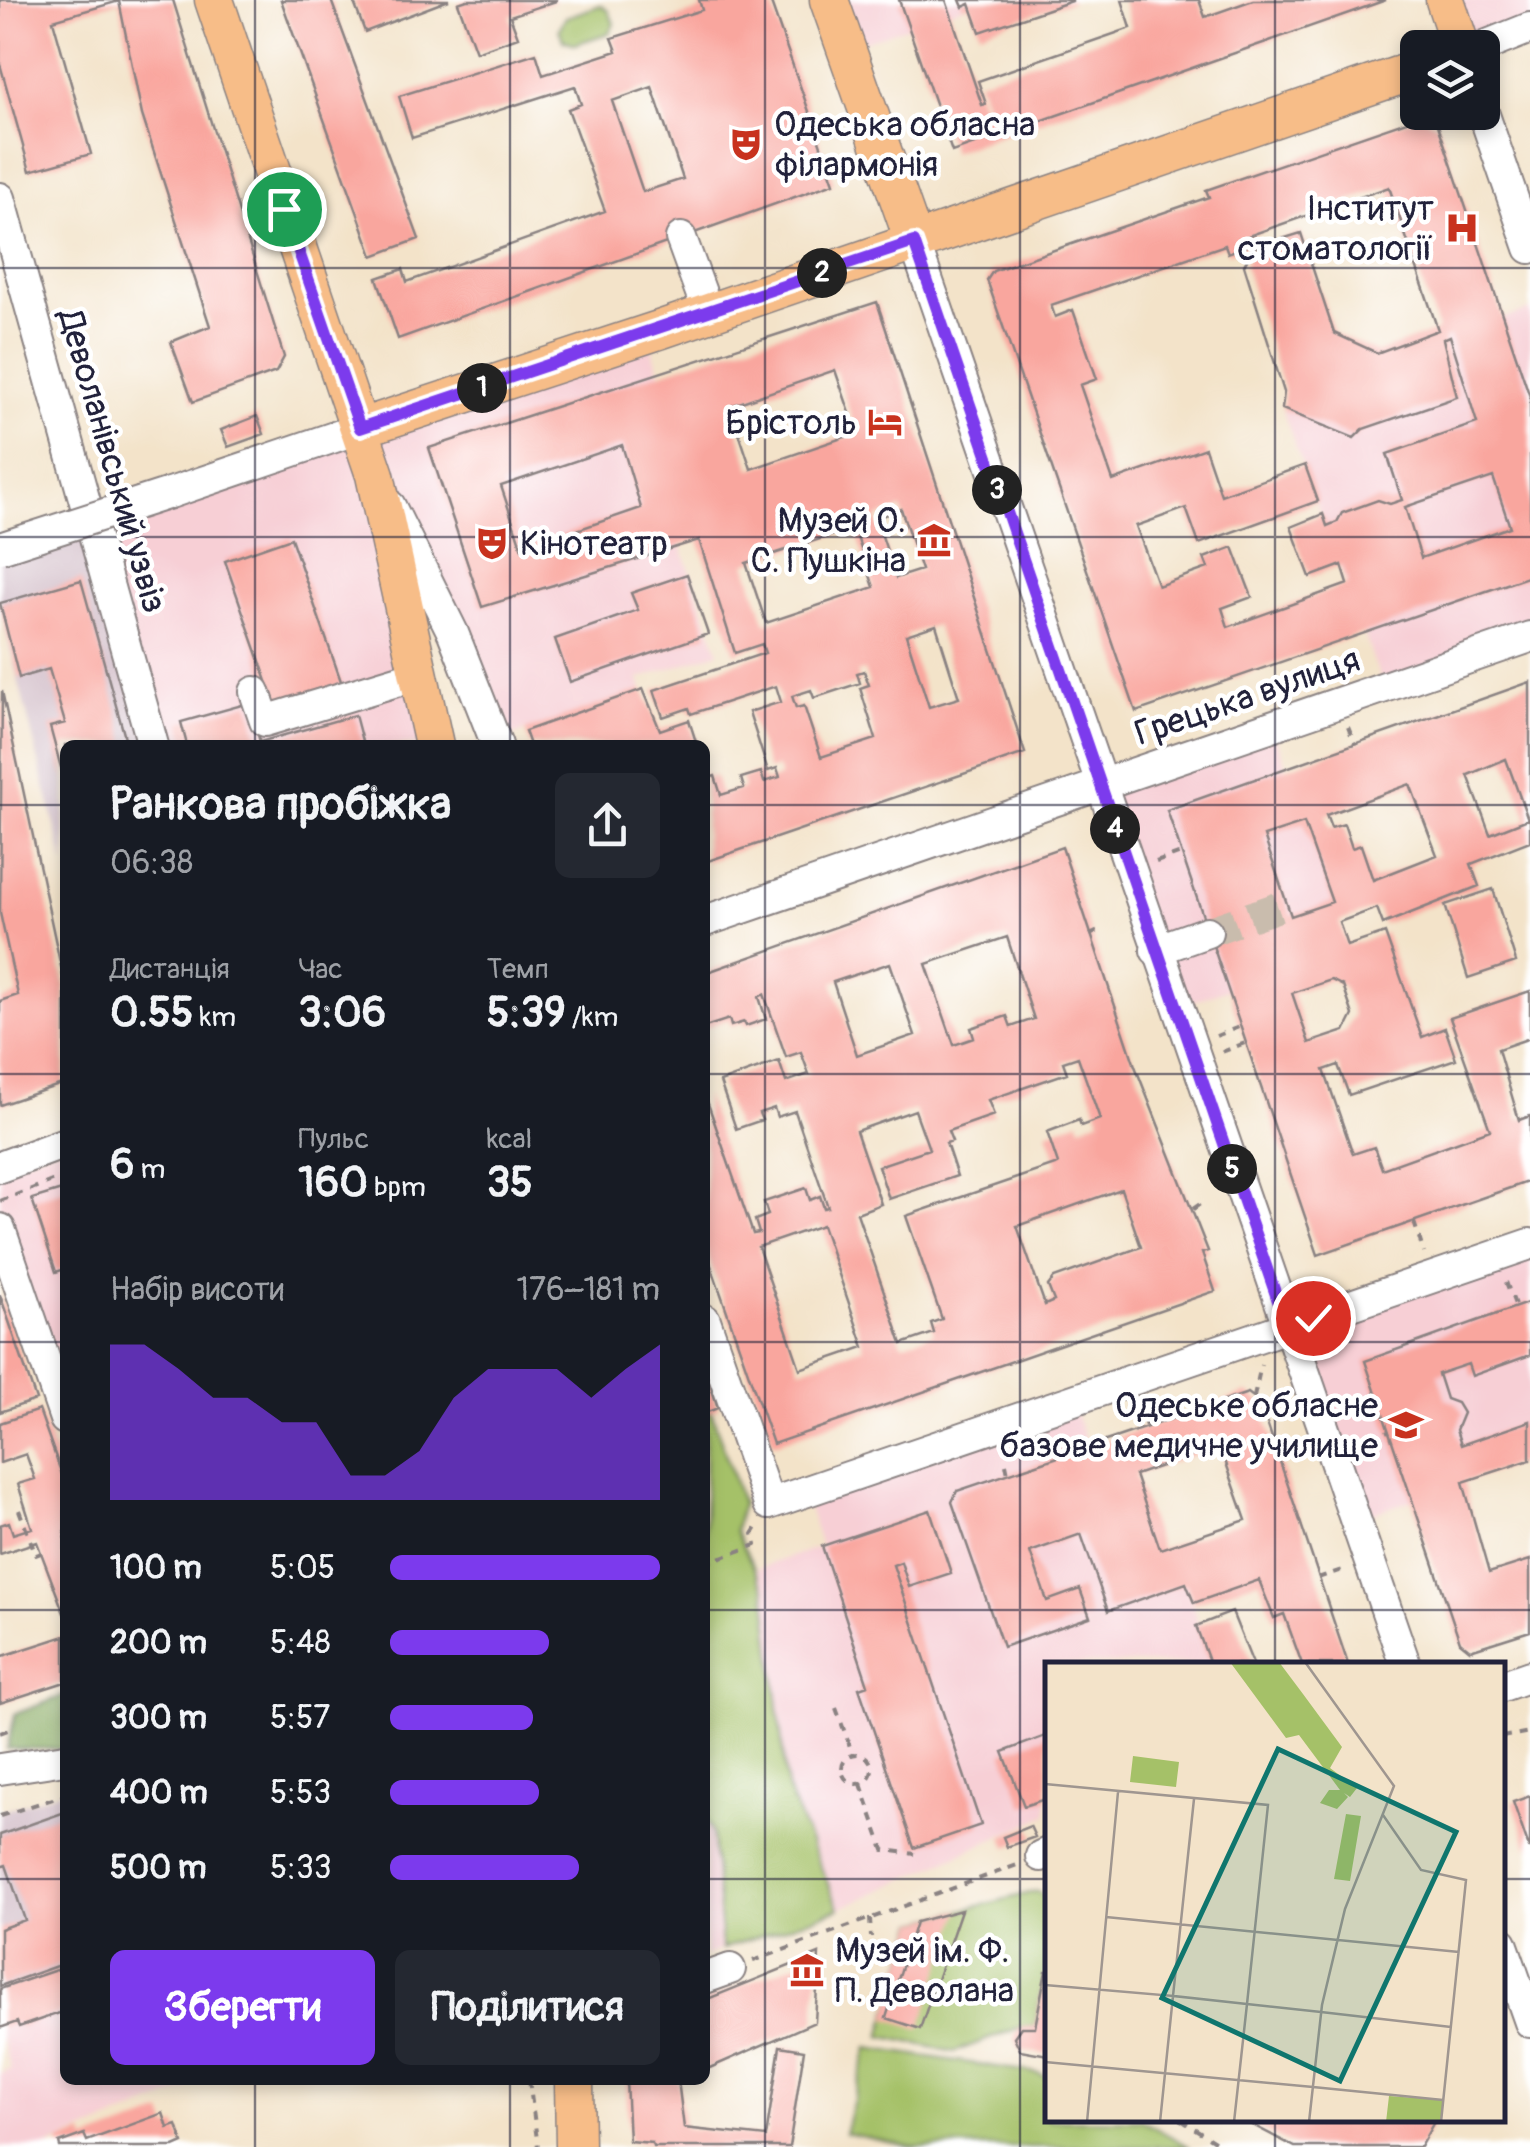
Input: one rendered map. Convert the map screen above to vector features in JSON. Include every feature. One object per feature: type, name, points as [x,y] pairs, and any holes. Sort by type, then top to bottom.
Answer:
[{"type":"main road","points":[[214,0],[377,482],[433,740]]},
{"type":"main road","points":[[830,0],[914,242]]},
{"type":"main road","points":[[1445,0],[1455,30]]},
{"type":"main road","points":[[360,428],[1400,75]]},
{"type":"main road","points":[[574,2085],[575,2147]]},
{"type":"street","points":[[1500,40],[1530,28]]},
{"type":"street","points":[[1489,130],[1530,248]]},
{"type":"street","name":"Деволанівський узвіз","points":[[0,198],[153,740]]},
{"type":"street","points":[[681,238],[708,312]]},
{"type":"street","points":[[914,242],[1404,1662]]},
{"type":"street","points":[[0,548],[360,428]]},
{"type":"street","points":[[377,482],[453,633],[494,740]]},
{"type":"street","name":"Грецька вулиця","points":[[710,920],[1530,637]]},
{"type":"street","points":[[255,692],[265,721],[420,674]]},
{"type":"street","points":[[1156,950],[1207,932]]},
{"type":"street","points":[[0,1167],[60,1146]]},
{"type":"street","points":[[0,1229],[60,1404]]},
{"type":"street","points":[[710,1335],[768,1504],[1530,1244]]},
{"type":"street","points":[[1505,1685],[1530,1676]]},
{"type":"street","points":[[0,1769],[60,1760]]},
{"type":"street","points":[[1505,1951],[1530,2022]]},
{"type":"path","points":[[1348,727],[1355,744]]},
{"type":"path","points":[[1156,862],[1182,853]]},
{"type":"path","points":[[1090,935],[1104,928]]},
{"type":"path","points":[[1216,1036],[1239,1026]]},
{"type":"path","points":[[1222,1052],[1245,1043]]},
{"type":"path","points":[[0,1201],[60,1178]]},
{"type":"path","points":[[1193,1209],[1200,1204]]},
{"type":"path","points":[[1414,1222],[1424,1253]]},
{"type":"path","points":[[1506,1282],[1516,1307]]},
{"type":"path","points":[[1254,1397],[1261,1365]]},
{"type":"path","points":[[1144,1418],[1146,1427]]},
{"type":"path","points":[[1356,1443],[1388,1431]]},
{"type":"path","points":[[1006,1464],[1008,1474]]},
{"type":"path","points":[[18,1510],[36,1556],[41,1553]]},
{"type":"path","points":[[710,1561],[756,1545]]},
{"type":"path","points":[[836,1708],[852,1756]]},
{"type":"path","points":[[0,1733],[8,1730]]},
{"type":"path","points":[[1505,1736],[1530,1732]]},
{"type":"path","points":[[852,1756],[842,1765],[844,1776],[861,1784],[884,1850],[915,1854]]},
{"type":"path","points":[[852,1756],[866,1758],[872,1767],[869,1778],[861,1784]]},
{"type":"path","points":[[0,1816],[60,1797]]},
{"type":"path","points":[[718,1974],[1044,1854]]},
{"type":"path","points":[[870,1918],[870,1937]]},
{"type":"path","points":[[530,2085],[538,2147]]},
{"type":"path","points":[[1184,2122],[1224,2147]]},
{"type":"shaded area","points":[[833,0],[982,0],[849,47]]},
{"type":"shaded area","points":[[1449,0],[1530,0],[1530,25],[1500,35],[1500,30],[1460,30]]},
{"type":"shaded area","points":[[1530,310],[1530,631],[1382,684],[1282,409],[1354,438],[1363,429],[1456,398],[1443,339]]},
{"type":"shaded area","points":[[648,335],[713,536],[681,545],[719,652],[639,679],[643,689],[500,740],[361,428]]},
{"type":"shaded area","points":[[360,431],[428,740],[153,740],[91,520]]},
{"type":"shaded area","points":[[90,520],[150,740],[60,740],[60,845],[0,608],[0,549]]},
{"type":"shaded area","points":[[1274,731],[1347,946],[1180,1006],[1102,788]]},
{"type":"shaded area","points":[[60,1147],[60,1382],[0,1209],[0,1168]]},
{"type":"shaded area","points":[[1530,1248],[1530,1460],[1356,1519],[1293,1330]]},
{"type":"shaded area","points":[[1072,1404],[1143,1598],[1186,1583],[1209,1662],[1045,1662],[1045,1816],[839,1909],[787,1789],[765,1589],[757,1569],[821,1546],[804,1496]]},
{"type":"shaded area","points":[[60,1792],[60,1969],[0,1989],[0,1812]]},
{"type":"shaded area","points":[[710,1829],[712,1832],[722,1949],[710,1954]]},
{"type":"shaded area","points":[[60,1969],[60,2085],[188,2085],[189,2089],[47,2147],[0,2147],[0,2073],[11,2069],[0,2035],[0,1989]]},
{"type":"green space","points":[[601,5],[609,11],[614,24],[609,33],[575,44],[563,40],[559,29],[566,17]]},
{"type":"green space","points":[[710,1411],[742,1503],[735,1531],[765,1589],[787,1789],[839,1909],[722,1949],[710,1829]]},
{"type":"green space","points":[[60,1697],[60,1749],[7,1749],[15,1714]]},
{"type":"green space","points":[[1037,1891],[1045,1897],[1045,1971],[1035,2027],[1021,2027],[954,2052],[881,2036],[916,1922]]},
{"type":"green space","points":[[868,2048],[1038,2073],[1045,2076],[1045,2122],[1145,2122],[1190,2147],[912,2147],[845,2133]]},
{"type":"building","points":[[0,0],[173,0],[284,357],[276,372],[193,402],[171,342],[210,326],[142,115],[119,1],[53,20],[91,154],[30,171],[0,64]]},
{"type":"building","points":[[281,0],[331,0],[419,239],[373,256]]},
{"type":"building","points":[[353,0],[449,0],[365,32]]},
{"type":"building","points":[[699,0],[770,0],[834,183],[398,339],[377,278],[403,269],[407,282],[605,211],[568,109],[581,104],[575,86],[412,138],[399,96],[536,53],[543,75],[617,51],[612,38],[702,10]],"holes":[[[652,87],[683,179],[643,192],[612,101]]]},
{"type":"building","points":[[899,0],[946,0],[982,105],[986,104],[978,81],[1131,28],[1122,0],[1199,0],[1205,17],[1253,0],[1386,0],[952,152]]},
{"type":"building","points":[[960,0],[1072,1],[980,32],[970,4],[963,7]]},
{"type":"building","points":[[556,1],[510,16],[518,37],[476,52],[458,3]]},
{"type":"building","points":[[1400,123],[1400,130],[1440,130],[1530,397],[1530,576],[1136,712],[987,280],[993,271],[1209,197],[1206,190]],"holes":[[[1389,187],[1438,330],[1377,353],[1334,333],[1301,233],[1253,248],[1244,265],[1284,392],[1282,409],[1354,438],[1363,429],[1457,397],[1443,339],[1450,336],[1477,423],[1387,454],[1402,500],[1390,504],[1378,500],[1342,513],[1337,522],[1327,526],[1323,514],[1291,527],[1310,577],[1342,565],[1348,584],[1228,627],[1222,608],[1252,597],[1233,547],[1204,558],[1208,568],[1158,586],[1136,526],[1186,508],[1199,544],[1318,501],[1305,465],[1221,495],[1205,448],[1113,481],[1080,385],[1097,379],[1073,310],[1055,317],[1051,305],[1225,245],[1228,253],[1247,246],[1245,237]],[[1493,477],[1510,527],[1421,558],[1405,507]]]},
{"type":"building","points":[[877,302],[1025,753],[710,860],[710,777],[715,776],[721,795],[744,788],[741,778],[761,772],[764,782],[780,777],[777,768],[768,771],[749,712],[781,702],[776,686],[691,714],[689,708],[663,717],[654,690],[765,653],[762,644],[735,653],[699,540],[482,607],[429,448]],"holes":[[[835,370],[857,433],[751,469],[730,406]],[[622,445],[641,508],[522,549],[501,486]],[[901,509],[921,570],[896,578],[876,518]],[[854,528],[874,587],[766,623],[746,563]],[[936,625],[959,698],[929,707],[906,635]],[[864,671],[869,685],[860,688],[876,739],[821,757],[804,706],[796,708],[792,696],[811,690],[814,698],[860,683],[857,673]]]},
{"type":"building","points":[[257,416],[264,434],[228,447],[221,430]]},
{"type":"building","points":[[291,538],[342,684],[276,707],[225,561]]},
{"type":"building","points":[[687,574],[708,634],[570,682],[555,639],[638,610],[631,593]]},
{"type":"building","points":[[81,580],[126,740],[60,740],[60,764],[50,727],[65,723],[49,669],[19,678],[0,603]]},
{"type":"building","points":[[1530,682],[1530,841],[1471,864],[1479,886],[1383,924],[1377,908],[1339,922],[1347,946],[1385,933],[1422,1037],[1445,1028],[1456,1059],[1349,1095],[1338,1065],[1324,1070],[1353,1154],[1374,1147],[1382,1169],[1490,1130],[1450,1018],[1530,991],[1530,1038],[1498,1049],[1519,1120],[1530,1116],[1530,1181],[1318,1255],[1167,810]],"holes":[[[1506,759],[1528,819],[1490,834],[1468,775]],[[1410,784],[1437,855],[1373,880],[1361,845],[1352,848],[1344,824],[1331,828],[1326,815]],[[1304,823],[1332,902],[1291,916],[1264,836]],[[1331,980],[1343,986],[1353,1015],[1345,1031],[1309,1043],[1292,993]]]},
{"type":"building","points":[[643,689],[660,730],[689,720],[695,740],[528,740],[525,731]]},
{"type":"building","points":[[2,691],[60,963],[60,1085],[0,1105],[0,1001],[18,995],[0,913]]},
{"type":"building","points":[[249,703],[259,740],[186,740],[181,722]]},
{"type":"building","points":[[355,715],[362,740],[267,740]]},
{"type":"building","points":[[1062,847],[1135,1066],[1208,1251],[1202,1253],[1215,1291],[773,1444],[710,1262],[710,1109],[753,1234],[759,1233],[755,1220],[768,1215],[764,1202],[806,1188],[810,1200],[820,1196],[824,1208],[828,1207],[795,1111],[777,1117],[774,1108],[759,1113],[762,1120],[736,1129],[720,1082],[779,1061],[786,1082],[809,1074],[801,1052],[786,1057],[764,994],[759,997],[766,1019],[731,1026],[729,1019],[710,1025],[710,971]],"holes":[[[1007,937],[1034,1019],[1011,1027],[1007,1016],[971,1028],[974,1038],[954,1045],[926,964]],[[890,963],[915,1035],[857,1055],[833,982]],[[1078,1057],[1100,1119],[1081,1126],[1079,1120],[1047,1132],[1058,1164],[906,1216],[942,1319],[931,1323],[934,1333],[902,1344],[857,1213],[881,1204],[856,1131],[915,1110],[929,1149],[878,1166],[889,1199],[957,1176],[946,1143],[952,1141],[948,1131],[994,1115],[988,1100],[1067,1073],[1063,1062]],[[1121,1189],[1141,1247],[1054,1278],[1048,1286],[1054,1301],[1045,1305],[1017,1226]],[[822,1225],[864,1347],[800,1369],[758,1247]]]},
{"type":"building","points":[[1493,889],[1516,962],[1468,978],[1445,905]]},
{"type":"building","points":[[60,1191],[60,1271],[56,1272],[32,1199]]},
{"type":"building","points":[[0,1295],[36,1400],[0,1412]]},
{"type":"building","points":[[1530,1302],[1530,1355],[1472,1376],[1468,1364],[1438,1374],[1446,1399],[1457,1403],[1463,1413],[1456,1430],[1461,1445],[1530,1421],[1530,1460],[1463,1482],[1489,1573],[1530,1560],[1530,1631],[1470,1650],[1460,1642],[1365,1361]]},
{"type":"building","points":[[710,1383],[718,1408],[710,1411]]},
{"type":"building","points":[[1248,1393],[1260,1402],[1347,1662],[1301,1662],[1284,1614],[1274,1618],[1259,1580],[1194,1603],[1186,1583],[1108,1611],[1081,1534],[1030,1552],[1047,1601],[1080,1589],[1090,1617],[1003,1647],[952,1502],[957,1491]],"holes":[[[1220,1446],[1246,1520],[1160,1549],[1135,1475]]]},
{"type":"building","points":[[39,1410],[60,1469],[60,1603],[37,1542],[0,1554],[0,1525],[9,1522],[13,1534],[32,1528],[18,1484],[35,1479],[26,1454],[0,1463],[0,1423]]},
{"type":"building","points":[[930,1510],[951,1573],[909,1587],[901,1562],[893,1565],[981,1825],[914,1848],[859,1688],[868,1685],[822,1546]]},
{"type":"building","points":[[1232,1612],[1252,1662],[1209,1662],[1196,1626]]},
{"type":"building","points":[[60,1638],[60,1684],[0,1703],[0,1657]]},
{"type":"building","points":[[1045,1736],[1045,1799],[1024,1806],[1003,1752]]},
{"type":"building","points":[[1530,1796],[1530,1848],[1529,1848],[1513,1802]]},
{"type":"building","points":[[60,1814],[60,1965],[0,1986],[0,1929],[25,1920],[6,1865],[0,1867],[0,1835]]},
{"type":"building","points":[[1030,1826],[1035,1837],[1007,1847],[1003,1837]]},
{"type":"building","points":[[961,1910],[920,2029],[886,2018],[916,1922]]},
{"type":"building","points":[[819,1954],[815,2022],[710,2068],[710,1998]]},
{"type":"building","points":[[60,1969],[60,2013],[19,2027],[17,2022],[0,2028],[0,1989]]},
{"type":"building","points":[[1045,1976],[1045,2054],[1020,2050],[1014,2037],[1021,2027],[1035,2027]]},
{"type":"building","points":[[780,2046],[804,2050],[789,2147],[653,2147],[652,2143],[629,2141],[626,2085],[679,2085],[684,2128],[766,2137]]},
{"type":"building","points":[[163,2113],[168,2128],[177,2125],[183,2143],[174,2147],[60,2147],[59,2143],[84,2134],[87,2141]]},
{"type":"building","points":[[1247,2122],[1434,2122],[1420,2147],[1295,2147]]},
{"type":"tunnel","points":[[1207,932],[1287,904]]},
{"type":"place","name":"Одеська обласна філармонія","points":[[746,144]]},
{"type":"place","name":"Інститут стоматології","points":[[1462,228]]},
{"type":"place","name":"Брістоль","points":[[885,422]]},
{"type":"place","name":"Музей О. С. Пушкіна","points":[[934,540]]},
{"type":"place","name":"Кінотеатр","points":[[492,543]]},
{"type":"place","name":"Одеське обласне базове медичне училище","points":[[1406,1425]]},
{"type":"place","name":"Музей ім. Ф. П. Деволана","points":[[807,1970]]},
{"type":"route","points":[[284,209],[360,428],[914,242],[1287,1327],[1313,1318]]}]
